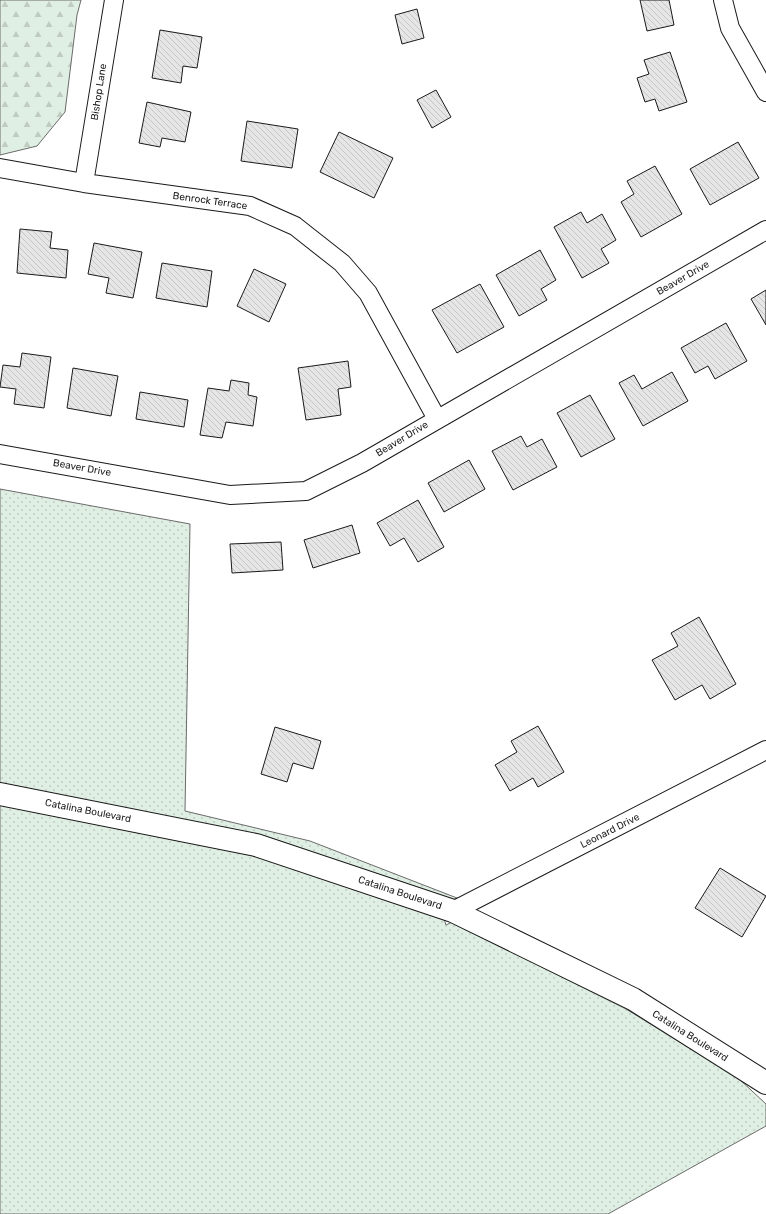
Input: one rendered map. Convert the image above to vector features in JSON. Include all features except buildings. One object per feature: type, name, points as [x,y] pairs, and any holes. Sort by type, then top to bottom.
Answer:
[{"type":"street","name":"Bishop Lane","points":[[84,183],[114,0]]},
{"type":"street","points":[[723,0],[730,28],[766,92]]},
{"type":"street","name":"Benrock Terrace","points":[[0,168],[84,183],[250,206],[295,226],[342,263],[368,293],[436,419]]},
{"type":"street","name":"Beaver Drive","points":[[0,454],[230,496],[306,491],[362,463],[766,230]]},
{"type":"street","name":"Leonard Drive","points":[[453,911],[766,750]]},
{"type":"street","name":"Catalina Boulevard","points":[[0,794],[256,845],[453,911],[633,999],[766,1083]]},
{"type":"green space","points":[[0,0],[81,0],[77,15],[65,112],[37,146],[0,155]]},
{"type":"green space","points":[[0,489],[190,524],[185,811],[310,841],[457,898],[453,900],[260,835],[0,783]]},
{"type":"green space","points":[[0,805],[252,855],[444,919],[446,925],[452,922],[626,1009],[738,1078],[766,1104],[766,1126],[608,1214],[0,1214]]}]
